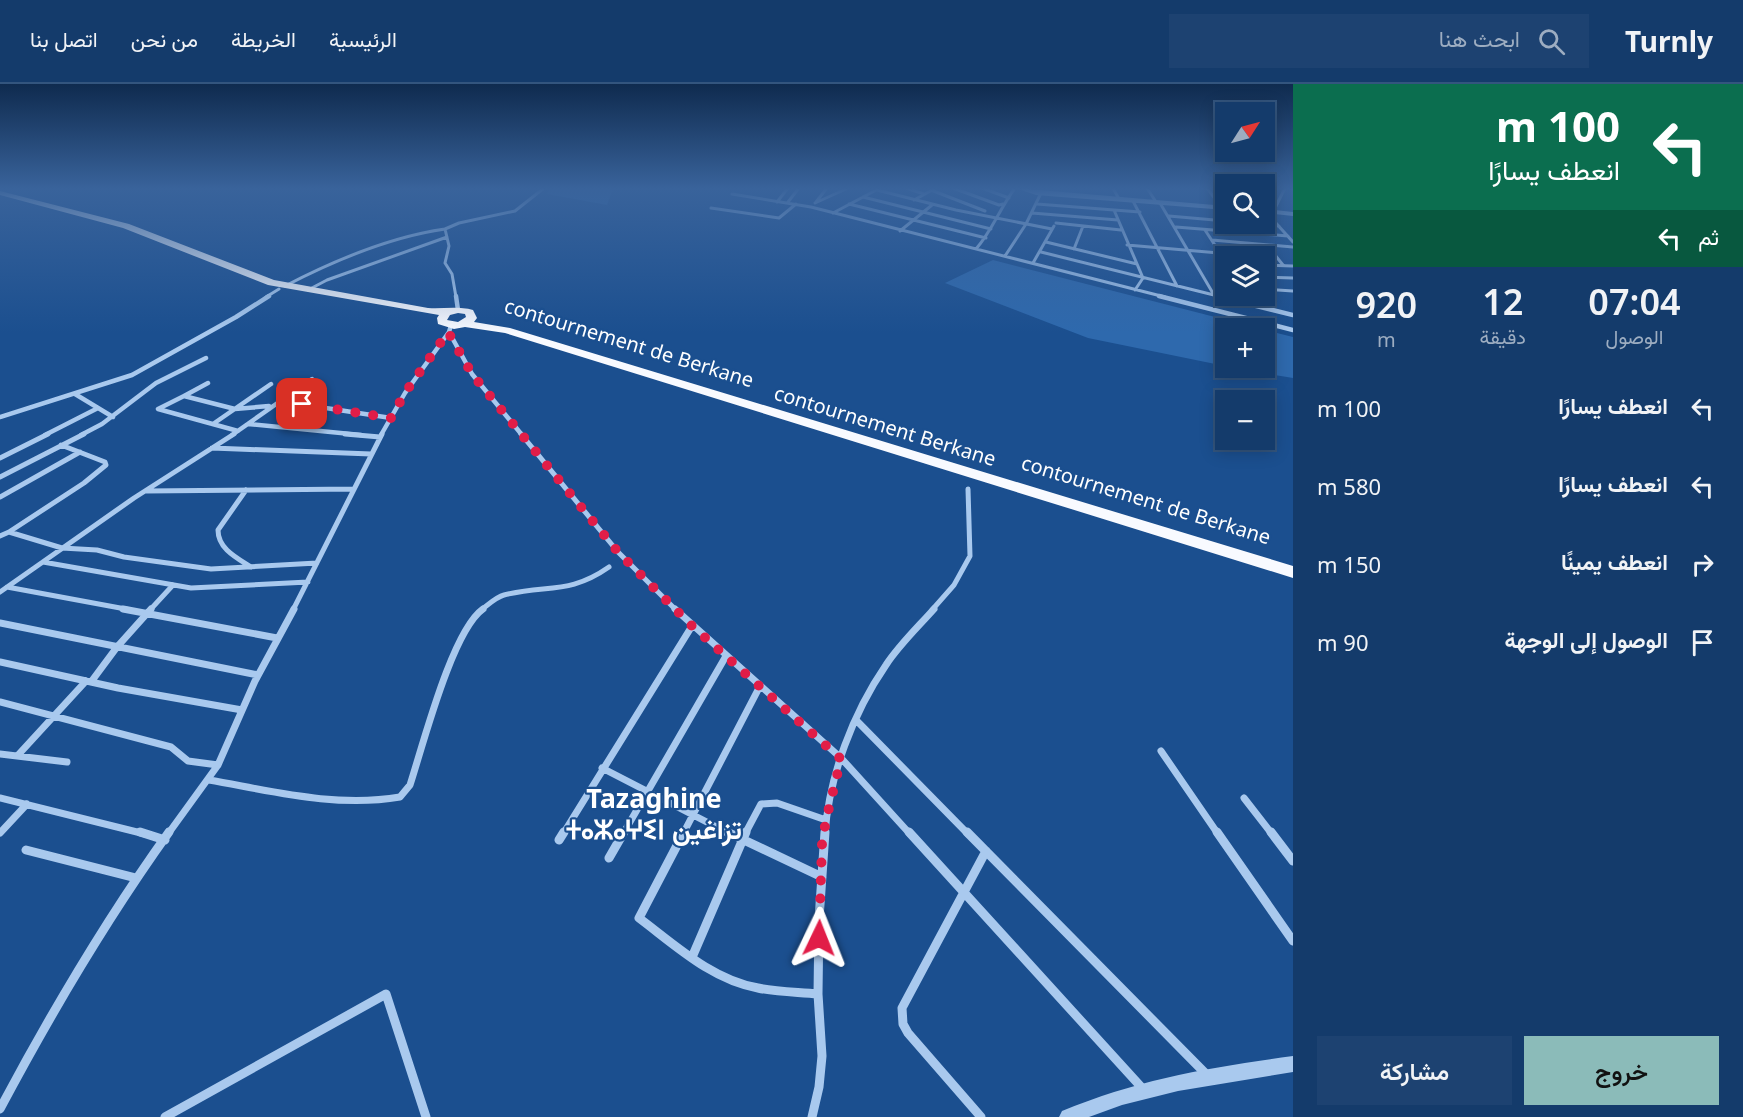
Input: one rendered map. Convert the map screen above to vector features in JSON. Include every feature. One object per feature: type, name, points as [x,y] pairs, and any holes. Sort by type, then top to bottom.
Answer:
[{"type":"highway","name":"contournement Berkane","points":[[140,236],[241,278],[506,330],[1293,572]]},
{"type":"highway","name":"contournement de Berkane","points":[[282,287],[428,311],[1293,565]]},
{"type":"street","points":[[0,417],[144,370],[282,287],[330,263],[410,236]]},
{"type":"street","points":[[922,236],[1293,330]]},
{"type":"street","points":[[976,249],[986,238],[978,236]]},
{"type":"street","points":[[1005,256],[1018,236]]},
{"type":"street","points":[[1033,263],[1049,236]]},
{"type":"street","points":[[1074,249],[1079,236]]},
{"type":"street","points":[[1123,236],[1143,278]]},
{"type":"street","points":[[1152,236],[1177,286]]},
{"type":"street","points":[[1181,236],[1214,295]]},
{"type":"street","points":[[1209,236],[1215,246]]},
{"type":"street","points":[[1288,236],[1293,242]]},
{"type":"street","points":[[308,290],[327,280],[447,237],[449,246],[445,263],[452,274],[455,320],[478,382],[618,552],[692,626],[841,759],[1145,1091]]},
{"type":"street","points":[[1212,240],[1293,247]]},
{"type":"street","points":[[1046,242],[1137,264]]},
{"type":"street","points":[[1127,245],[1215,253]]},
{"type":"street","points":[[1267,245],[1282,265]]},
{"type":"street","points":[[1041,252],[1214,295]]},
{"type":"street","points":[[1275,265],[1293,266]]},
{"type":"street","points":[[1275,277],[1293,278]]},
{"type":"street","points":[[1135,290],[1143,278]]},
{"type":"street","points":[[1275,290],[1293,291]]},
{"type":"street","points":[[1259,306],[1293,315]]},
{"type":"street","points":[[0,1109],[47,1020],[136,878],[218,765],[258,675],[308,582],[380,437],[405,393],[455,320]]},
{"type":"street","points":[[0,477],[113,417],[156,383],[206,358]]},
{"type":"street","points":[[0,592],[312,379]]},
{"type":"street","points":[[208,383],[160,406],[159,410],[238,431]]},
{"type":"street","points":[[213,424],[271,384]]},
{"type":"street","points":[[74,394],[113,417]]},
{"type":"street","points":[[184,396],[235,409],[272,406]]},
{"type":"street","points":[[280,401],[391,418]]},
{"type":"street","points":[[0,458],[98,408]]},
{"type":"street","points":[[248,424],[380,437]]},
{"type":"street","points":[[0,536],[84,483],[106,465],[105,462],[61,446]]},
{"type":"street","points":[[211,448],[371,454]]},
{"type":"street","points":[[0,496],[80,453]]},
{"type":"street","points":[[145,491],[354,489]]},
{"type":"street","points":[[812,1117],[819,1087],[822,1056],[818,993],[822,844],[841,759],[856,720],[886,665],[963,572],[970,556],[971,543],[968,489]]},
{"type":"street","points":[[246,490],[218,530],[218,535],[222,546],[251,567]]},
{"type":"street","points":[[9,531],[62,548],[97,550],[124,557],[211,569],[317,562]]},
{"type":"street","points":[[43,562],[173,585],[203,588],[308,582]]},
{"type":"street","points":[[209,780],[348,801],[400,796],[410,785],[457,643],[477,614],[502,595],[574,586],[592,579],[609,567]]},
{"type":"street","points":[[19,754],[89,681],[173,585]]},
{"type":"street","points":[[7,587],[277,638]]},
{"type":"street","points":[[0,623],[258,675]]},
{"type":"street","points":[[559,840],[692,626]]},
{"type":"street","points":[[609,858],[645,791],[726,656]]},
{"type":"street","points":[[0,662],[242,710]]},
{"type":"street","points":[[760,686],[639,918],[710,969],[728,979],[757,988],[818,993]]},
{"type":"street","points":[[0,702],[171,747],[195,764],[218,765]]},
{"type":"street","points":[[856,720],[1207,1075]]},
{"type":"street","points":[[1161,751],[1293,941]]},
{"type":"street","points":[[0,754],[19,754],[67,762]]},
{"type":"street","points":[[602,768],[742,840],[822,877]]},
{"type":"street","points":[[0,798],[117,825],[165,840]]},
{"type":"street","points":[[1244,798],[1293,861]]},
{"type":"street","points":[[693,955],[742,840],[761,804],[777,803],[826,820]]},
{"type":"street","points":[[0,833],[27,804]]},
{"type":"street","points":[[26,850],[136,878]]},
{"type":"street","points":[[981,1117],[908,1033],[901,1016],[902,1008],[986,851]]},
{"type":"street","points":[[165,1117],[386,994],[426,1117]]},
{"type":"street","points":[[1068,1117],[1096,1104],[1207,1075],[1293,1064]]},
{"type":"shaded area","points":[[993,260],[1219,318],[1215,318],[1215,364],[1088,338],[945,283]]},
{"type":"shaded area","points":[[1275,332],[1293,337],[1293,378],[1275,375]]},
{"type":"district","name":"Tazaghine ⵜⴰⵣⴰⵖⵉⵏ تزاغين","points":[[654,814]]},
{"type":"route","points":[[302,404],[391,418],[405,393],[448,332],[463,360],[489,397],[618,552],[692,626],[841,759],[822,844],[819,938]]}]
